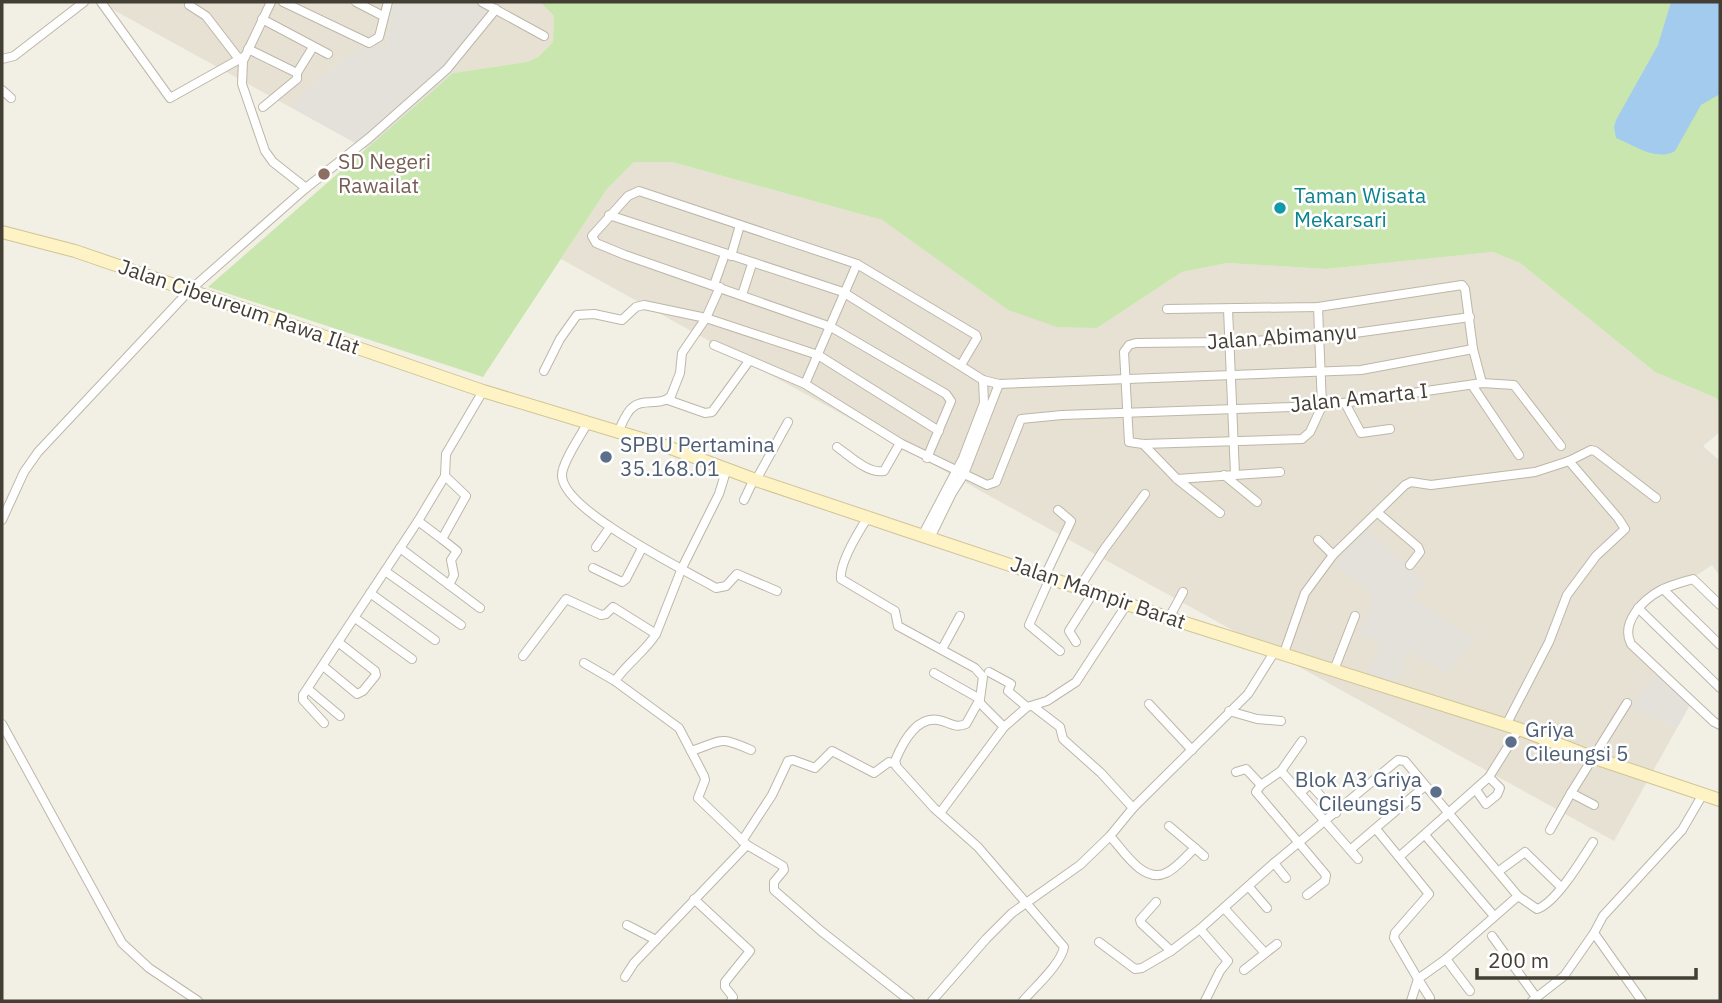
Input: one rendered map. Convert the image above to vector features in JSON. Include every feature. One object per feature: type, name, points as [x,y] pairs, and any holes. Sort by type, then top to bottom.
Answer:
[{"type":"street","points":[[2,59],[14,56],[84,2]]},
{"type":"street","points":[[101,2],[170,98],[244,55]]},
{"type":"street","points":[[271,2],[244,55],[242,84],[265,151],[273,162],[306,188]]},
{"type":"street","points":[[283,2],[364,42],[374,41],[379,37],[388,2]]},
{"type":"street","points":[[356,2],[383,16]]},
{"type":"street","points":[[482,2],[544,36]]},
{"type":"street","points":[[190,5],[206,16],[244,55],[297,73]]},
{"type":"street","points":[[2,520],[24,472],[38,452],[184,297],[306,188],[369,138],[447,69],[496,9]]},
{"type":"street","points":[[262,19],[328,54]]},
{"type":"street","points":[[263,107],[297,79],[297,73],[313,47]]},
{"type":"street","points":[[2,90],[11,98]]},
{"type":"street","points":[[927,458],[951,401],[949,396],[831,327],[596,243],[592,236],[628,196],[639,191],[858,264],[976,335],[977,338],[961,365]]},
{"type":"street","points":[[609,215],[843,292],[983,380],[999,384],[1361,370],[1474,349]]},
{"type":"street","points":[[668,400],[680,373],[682,353],[706,318],[740,225]]},
{"type":"street","name":"Jalan Cibeureum Rawa Ilat","points":[[2,232],[75,251],[184,297],[479,389]]},
{"type":"street","points":[[742,295],[752,264]]},
{"type":"street","points":[[805,384],[831,327],[843,292],[858,264]]},
{"type":"street","points":[[1167,310],[1318,307],[1461,285],[1465,289],[1482,383]]},
{"type":"street","points":[[544,371],[560,339],[577,315],[594,314],[622,320],[636,307],[643,305],[706,318],[818,355],[939,431]]},
{"type":"street","points":[[1124,378],[1129,442],[1143,444],[1302,439],[1310,432],[1322,406],[1318,307]]},
{"type":"street","points":[[1228,309],[1235,474]]},
{"type":"street","name":"Jalan Abimanyu","points":[[1124,378],[1124,352],[1129,345],[1136,343],[1319,338],[1470,317]]},
{"type":"street","points":[[715,345],[805,384],[900,443],[960,473]]},
{"type":"street","points":[[618,432],[629,409],[636,404],[668,400],[709,413],[748,361]]},
{"type":"street","points":[[983,380],[987,403]]},
{"type":"street","name":"Jalan Amarta I","points":[[960,473],[987,485],[996,482],[1021,419],[1062,415],[1322,406],[1482,383],[1514,385],[1561,446]]},
{"type":"street","points":[[926,537],[960,473],[987,403],[999,384]]},
{"type":"street","points":[[1472,385],[1519,456]]},
{"type":"street","points":[[324,723],[303,700],[303,695],[445,476],[446,454],[479,389]]},
{"type":"street","name":"Jalan Mampir Barat","points":[[479,389],[665,446],[755,480],[1093,593],[1512,727],[1720,800]]},
{"type":"street","points":[[1345,402],[1361,432],[1390,429]]},
{"type":"street","points":[[589,422],[562,471],[562,478],[571,493],[610,527],[642,548],[716,588],[726,586],[737,574],[777,591]]},
{"type":"street","points":[[744,500],[788,422]]},
{"type":"street","points":[[837,447],[861,464],[879,472],[884,471],[900,443]]},
{"type":"street","points":[[1143,444],[1177,479],[1220,513]]},
{"type":"street","points":[[932,1001],[986,939],[1026,902],[1080,865],[1110,836],[1133,808],[1248,694],[1279,652],[1305,593],[1333,555],[1378,513],[1400,488],[1411,482],[1431,485],[1535,472],[1595,450],[1656,498]]},
{"type":"street","points":[[1399,857],[1489,777],[1567,595],[1596,556],[1625,529],[1569,461]]},
{"type":"street","points":[[615,681],[622,671],[639,657],[656,634],[682,568],[719,494],[727,468]]},
{"type":"street","points":[[1177,479],[1280,472]]},
{"type":"street","points":[[1224,475],[1258,502]]},
{"type":"street","points":[[442,539],[466,496],[445,476]]},
{"type":"street","points":[[1079,588],[1145,494]]},
{"type":"street","points":[[1058,510],[1072,521],[1029,625],[1060,651]]},
{"type":"street","points":[[1378,513],[1418,547],[1420,552],[1410,565]]},
{"type":"street","points":[[868,517],[845,560],[841,579],[895,611],[898,626],[975,668],[983,677],[979,700],[966,724],[959,727],[941,720],[929,720],[919,724],[902,745],[896,764]]},
{"type":"street","points":[[418,521],[457,551],[451,560],[454,575],[449,585]]},
{"type":"street","points":[[596,547],[610,527]]},
{"type":"street","points":[[1318,540],[1333,555]]},
{"type":"street","points":[[400,548],[480,608]]},
{"type":"street","points":[[593,568],[622,582],[642,548]]},
{"type":"street","points":[[385,571],[461,625]]},
{"type":"street","points":[[1720,605],[1693,579],[1663,589],[1638,608],[1628,631],[1630,644],[1720,725]]},
{"type":"street","points":[[1663,589],[1720,645]]},
{"type":"street","points":[[1170,618],[1183,592]]},
{"type":"street","points":[[370,593],[435,640]]},
{"type":"street","points":[[1076,642],[1069,631],[1093,593]]},
{"type":"street","points":[[523,656],[566,598],[601,615],[613,607],[656,634]]},
{"type":"street","points":[[940,813],[1004,727],[1031,707],[1076,682],[1127,604]]},
{"type":"street","points":[[1638,608],[1720,688]]},
{"type":"street","points":[[942,649],[961,616]]},
{"type":"street","points":[[1334,670],[1355,616]]},
{"type":"street","points":[[355,618],[412,659]]},
{"type":"street","points":[[323,666],[357,694],[363,691],[376,675],[375,671],[338,642]]},
{"type":"street","points":[[583,663],[615,681],[679,727],[705,780],[698,798],[744,843],[783,866],[784,870],[774,882],[774,890],[910,1001]]},
{"type":"street","points":[[989,672],[1011,684],[1008,691],[1060,727],[1063,739],[1101,773],[1133,808]]},
{"type":"street","points":[[934,673],[979,700],[1004,727]]},
{"type":"street","points":[[308,689],[340,716]]},
{"type":"street","points":[[1550,830],[1627,703]]},
{"type":"street","points":[[1149,704],[1192,750]]},
{"type":"street","points":[[1229,711],[1257,719],[1281,721]]},
{"type":"street","points":[[2,724],[122,943],[149,968],[198,1001]]},
{"type":"street","points":[[691,751],[712,745],[720,739],[727,739],[751,750]]},
{"type":"street","points":[[1301,741],[1281,771],[1261,785],[1256,792],[1326,877],[1325,881],[1307,895]]},
{"type":"street","points":[[625,977],[634,963],[744,843],[788,761],[793,760],[815,768],[832,751],[874,773],[890,762],[896,764],[940,813],[978,847],[1064,947],[1054,965],[1023,1001]]},
{"type":"street","points":[[1099,942],[1135,969],[1142,968],[1171,951],[1398,760],[1405,761],[1518,896],[1539,909],[1561,887],[1593,842]]},
{"type":"street","points":[[1237,772],[1247,769],[1261,785]]},
{"type":"street","points":[[1281,771],[1358,859]]},
{"type":"street","points":[[1476,790],[1486,804],[1497,795],[1500,788],[1489,777]]},
{"type":"street","points":[[1300,793],[1310,784],[1336,813]]},
{"type":"street","points":[[1350,850],[1425,786]]},
{"type":"street","points":[[1571,793],[1594,805]]},
{"type":"street","points":[[1492,936],[1534,999],[1564,976],[1603,916],[1682,831],[1703,794]]},
{"type":"street","points":[[1169,826],[1204,856]]},
{"type":"street","points":[[1376,829],[1429,894],[1397,930],[1394,938],[1430,1001]]},
{"type":"street","points":[[1425,835],[1494,916]]},
{"type":"street","points":[[1110,836],[1150,875],[1167,873],[1195,848]]},
{"type":"street","points":[[1499,871],[1525,852],[1561,887]]},
{"type":"street","points":[[1274,863],[1286,878]]},
{"type":"street","points":[[1249,887],[1267,908]]},
{"type":"street","points":[[1411,1001],[1418,979],[1446,959],[1518,896]]},
{"type":"street","points":[[694,899],[750,951],[725,982],[725,987],[733,997],[731,1001]]},
{"type":"street","points":[[1156,902],[1140,920],[1171,951]]},
{"type":"street","points":[[1224,908],[1265,953]]},
{"type":"street","points":[[627,925],[656,940]]},
{"type":"street","points":[[1200,929],[1228,961],[1205,1001]]},
{"type":"street","points":[[1594,933],[1642,1001]]},
{"type":"street","points":[[1244,971],[1277,944]]},
{"type":"street","points":[[1446,959],[1470,992]]},
{"type":"shaded area","points":[[99,2],[393,2],[387,45],[364,45],[331,68],[290,107]]},
{"type":"shaded area","points":[[393,2],[488,2],[495,6],[453,73],[366,149],[290,107],[331,68],[364,45],[387,45]]},
{"type":"shaded area","points":[[488,2],[540,2],[554,16],[553,42],[538,57],[527,62],[453,73],[495,6]]},
{"type":"shaded area","points":[[634,162],[672,162],[882,220],[1008,310],[1097,328],[1182,272],[1227,263],[1326,269],[1493,252],[1520,263],[1655,372],[1716,398],[1720,403],[1720,432],[1703,446],[1720,461],[1720,576],[1712,565],[1697,575],[1661,587],[1641,605],[1631,630],[1634,649],[1656,671],[1631,708],[1677,728],[1614,841],[561,259],[607,189]]},
{"type":"shaded area","points":[[1366,528],[1426,583],[1412,598],[1476,639],[1446,674],[1408,651],[1398,687],[1365,676],[1381,645],[1358,634],[1375,597],[1335,564]]},
{"type":"shaded area","points":[[1656,671],[1690,705],[1677,728],[1630,708]]},
{"type":"green space","name":"Taman Wisata Mekarsari","points":[[540,2],[1720,2],[1720,403],[1716,398],[1655,372],[1520,263],[1493,252],[1326,269],[1227,263],[1182,272],[1097,328],[1057,327],[1008,310],[882,220],[672,162],[634,162],[607,189],[483,377],[208,287],[453,73],[527,62],[538,57],[553,42],[554,16]]},
{"type":"water","points":[[1671,2],[1720,2],[1720,94],[1701,105],[1675,151],[1660,155],[1616,138],[1614,127],[1658,45]]},
{"type":"place","name":"SD Negeri Rawailat","points":[[324,174]]},
{"type":"place","name":"Taman Wisata Mekarsari","points":[[1280,208]]},
{"type":"place","name":"SPBU Pertamina 35.168.01","points":[[606,457]]},
{"type":"place","name":"Griya Cileungsi 5","points":[[1511,742]]},
{"type":"place","name":"Blok A3 Griya Cileungsi 5","points":[[1436,792]]}]
